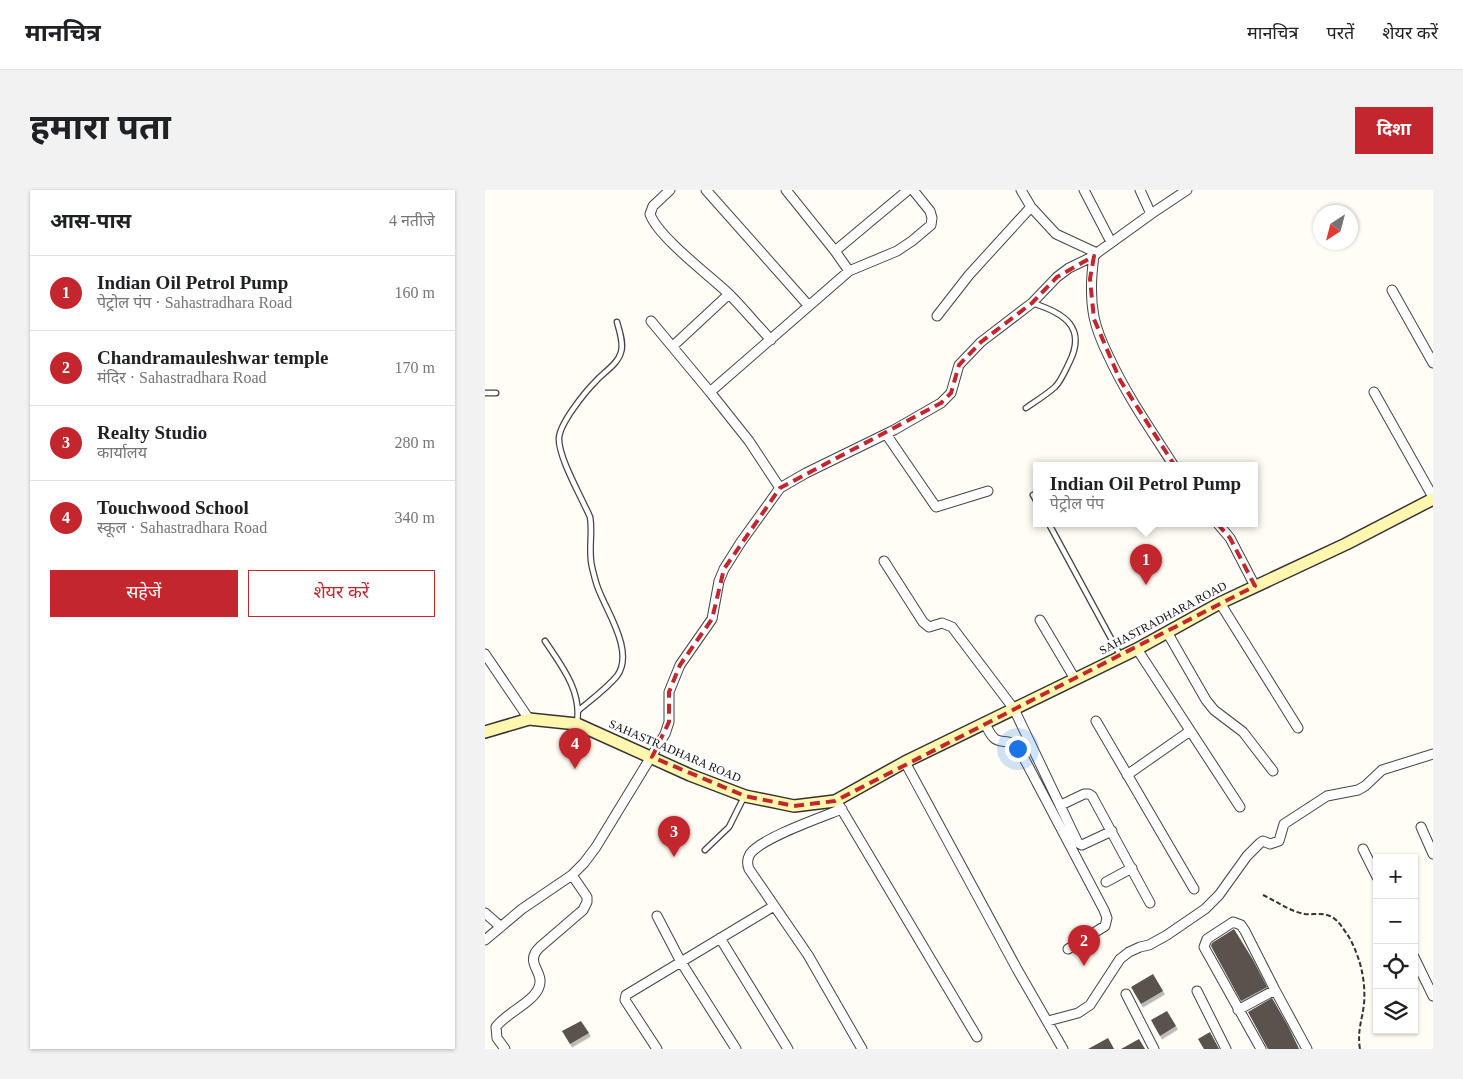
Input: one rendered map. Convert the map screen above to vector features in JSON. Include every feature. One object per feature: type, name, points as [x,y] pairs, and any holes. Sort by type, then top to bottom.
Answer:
[{"type":"main road","name":"SAHASTRADHARA ROAD","points":[[485,732],[529,719],[577,724],[690,775],[745,796],[794,806],[839,805],[905,762],[1137,649],[1220,603],[1346,544],[1433,498]]},
{"type":"street","points":[[670,190],[653,206],[650,214],[651,218],[670,240],[729,294],[771,340]]},
{"type":"street","points":[[706,190],[808,305]]},
{"type":"street","points":[[786,190],[835,250],[849,271]]},
{"type":"street","points":[[835,250],[908,190]]},
{"type":"street","points":[[710,392],[849,271],[897,251],[931,224],[931,211],[913,190]]},
{"type":"street","points":[[1021,190],[1031,207],[1056,234],[1095,255]]},
{"type":"street","points":[[1084,190],[1111,242]]},
{"type":"street","points":[[1140,190],[1151,214]]},
{"type":"street","points":[[485,940],[522,909],[572,875],[596,847],[665,734],[669,722],[669,692],[680,665],[712,619],[719,582],[725,569],[741,542],[780,488],[806,473],[886,434],[941,403],[951,394],[959,365],[993,332],[1032,303],[1057,277],[1069,268],[1095,255],[1187,190]]},
{"type":"street","points":[[937,316],[969,275],[1031,207]]},
{"type":"street","points":[[1095,255],[1090,279],[1094,319],[1120,380],[1171,462]]},
{"type":"street","points":[[1391,290],[1433,363]]},
{"type":"street","points":[[673,346],[729,294]]},
{"type":"street","points":[[651,322],[673,346],[749,441],[780,488]]},
{"type":"street","points":[[1374,392],[1433,498]]},
{"type":"street","points":[[886,434],[936,507],[988,491]]},
{"type":"street","points":[[1221,527],[1230,538],[1255,586]]},
{"type":"street","points":[[884,560],[923,622],[929,627],[942,623],[952,627],[1014,709],[1077,842],[1081,844],[1112,831]]},
{"type":"street","points":[[1220,603],[1298,728]]},
{"type":"street","points":[[1040,620],[1075,679]]},
{"type":"street","points":[[1167,632],[1206,700],[1214,710],[1243,732],[1273,771]]},
{"type":"street","points":[[1137,649],[1241,807]]},
{"type":"street","points":[[485,654],[529,719]]},
{"type":"street","points":[[1096,721],[1194,889]]},
{"type":"street","points":[[985,723],[995,740],[1010,741],[1017,745],[1107,918],[1105,926],[1068,949]]},
{"type":"street","points":[[1127,775],[1190,732]]},
{"type":"street","points":[[1048,1021],[1078,1014],[1090,1006],[1120,959],[1129,952],[1167,935],[1205,909],[1219,895],[1247,856],[1260,843],[1270,844],[1279,841],[1284,824],[1291,818],[1327,796],[1358,790],[1382,770],[1433,754]]},
{"type":"street","points":[[905,762],[1017,969],[1063,1049]]},
{"type":"street","points":[[1061,805],[1084,794],[1089,794],[1094,799],[1150,903]]},
{"type":"street","points":[[862,1049],[808,955],[749,869],[747,863],[750,854],[755,849],[839,805],[977,1037]]},
{"type":"street","points":[[1421,827],[1433,854]]},
{"type":"street","points":[[1363,850],[1373,869]]},
{"type":"street","points":[[1106,882],[1132,868]]},
{"type":"street","points":[[505,1049],[497,1038],[496,1027],[501,1020],[538,990],[540,982],[533,960],[536,950],[583,910],[587,902],[587,897],[572,875]]},
{"type":"street","points":[[657,1049],[632,1012],[625,997],[627,994],[774,906]]},
{"type":"street","points":[[485,913],[501,927]]},
{"type":"street","points":[[657,916],[681,962],[735,1049]]},
{"type":"street","points":[[1261,1049],[1204,947],[1207,938],[1233,922],[1241,925],[1245,931],[1307,1049]]},
{"type":"street","points":[[720,938],[788,1049]]},
{"type":"street","points":[[1418,964],[1433,996]]},
{"type":"street","points":[[1238,1010],[1275,990]]},
{"type":"street","points":[[1197,991],[1227,1049]]},
{"type":"street","points":[[1126,994],[1154,1049]]},
{"type":"lane","points":[[1026,408],[1056,386],[1073,355],[1077,343],[1071,324],[1045,307],[1032,303]]},
{"type":"lane","points":[[579,710],[617,676],[622,667],[622,652],[618,634],[599,591],[591,564],[590,544],[592,528],[590,517],[562,454],[559,438],[562,424],[595,382],[617,360],[622,345],[617,322]]},
{"type":"lane","points":[[485,393],[496,393]]},
{"type":"lane","points":[[1051,527],[1121,657]]},
{"type":"lane","points":[[545,641],[563,668],[577,697],[579,710],[577,724]]},
{"type":"lane","points":[[705,850],[729,827],[745,796]]},
{"type":"path","points":[[1263,895],[1292,910],[1305,914],[1319,914],[1332,917],[1340,924],[1355,948],[1361,967],[1364,1005],[1359,1025],[1358,1038],[1360,1049]]},
{"type":"highlighted area","points":[[1094,256],[1090,279],[1094,319],[1120,380],[1198,502],[1230,538],[1255,586],[835,801],[794,806],[745,796],[652,757],[669,722],[669,692],[680,665],[712,619],[724,569],[780,488],[941,403],[951,393],[959,365],[981,342],[1032,303],[1057,277]]},
{"type":"building","points":[[1234,929],[1267,987],[1241,1001],[1211,946],[1212,943]]},
{"type":"building","points":[[1153,974],[1163,991],[1141,1004],[1131,987]]},
{"type":"building","points":[[1272,998],[1299,1049],[1268,1049],[1248,1012]]},
{"type":"building","points":[[1167,1011],[1176,1026],[1160,1036],[1151,1020]]},
{"type":"building","points":[[581,1021],[589,1033],[570,1044],[562,1031]]},
{"type":"building","points":[[1210,1032],[1219,1049],[1204,1049],[1198,1039]]},
{"type":"building","points":[[1108,1038],[1114,1049],[1088,1049]]},
{"type":"building","points":[[1139,1039],[1145,1049],[1121,1049]]},
{"type":"place","name":"Indian Oil Petrol Pump","points":[[1146,585]]},
{"type":"place","name":"Touchwood School","points":[[575,769]]},
{"type":"place","name":"Realty Studio","points":[[674,857]]},
{"type":"place","name":"Chandramauleshwar temple","points":[[1084,966]]}]
